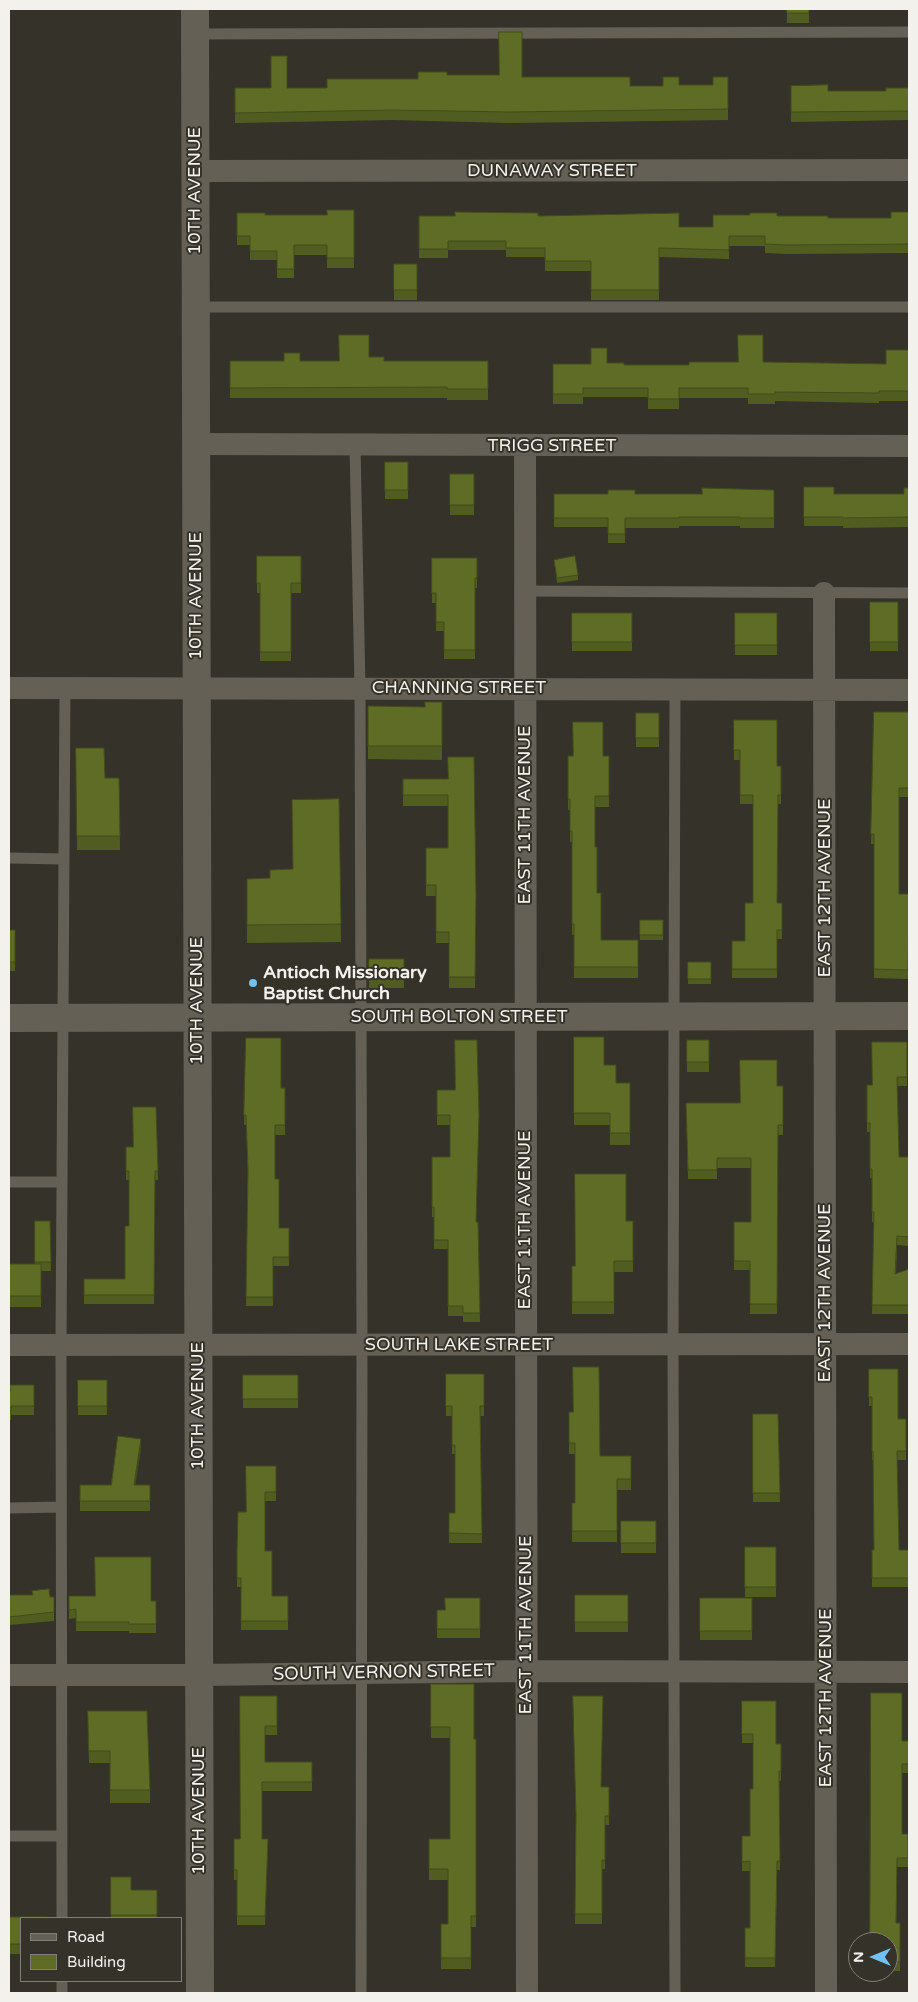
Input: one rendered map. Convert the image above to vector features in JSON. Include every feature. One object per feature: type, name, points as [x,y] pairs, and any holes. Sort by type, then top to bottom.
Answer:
[{"type":"main road","name":"10TH AVENUE","points":[[195,21],[200,1993]]},
{"type":"main road","name":"SOUTH BOLTON STREET","points":[[9,1018],[909,1016]]},
{"type":"street","name":"DUNAWAY STREET","points":[[195,171],[909,170]]},
{"type":"street","name":"TRIGG STREET","points":[[196,444],[909,446]]},
{"type":"street","name":"EAST 11TH AVENUE","points":[[525,446],[527,1993]]},
{"type":"street","name":"EAST 12TH AVENUE","points":[[824,593],[826,1993]]},
{"type":"street","name":"CHANNING STREET","points":[[9,688],[909,690]]},
{"type":"street","name":"SOUTH LAKE STREET","points":[[9,1345],[909,1344]]},
{"type":"street","name":"SOUTH VERNON STREET","points":[[9,1675],[199,1676],[527,1671],[909,1672]]},
{"type":"lane","points":[[195,21],[909,32]]},
{"type":"lane","points":[[195,307],[909,307]]},
{"type":"lane","points":[[355,445],[360,688],[361,1993]]},
{"type":"lane","points":[[525,591],[909,593]]},
{"type":"lane","points":[[62,1917],[61,1182],[65,688]]},
{"type":"lane","points":[[675,689],[673,1016],[675,1993]]},
{"type":"lane","points":[[9,858],[64,859]]},
{"type":"lane","points":[[9,1182],[61,1182]]},
{"type":"lane","points":[[9,1508],[61,1507]]},
{"type":"lane","points":[[9,1836],[61,1836]]},
{"type":"building","points":[[787,9],[809,9],[809,13],[787,13]]},
{"type":"building","points":[[499,32],[522,32],[522,77],[630,77],[630,86],[663,86],[663,77],[679,77],[679,85],[713,85],[713,77],[728,77],[728,109],[509,112],[392,110],[235,113],[235,88],[271,88],[271,56],[287,56],[287,88],[327,88],[327,79],[418,79],[418,72],[447,72],[447,75],[499,75]]},
{"type":"building","points":[[828,85],[828,91],[886,91],[886,88],[909,88],[909,111],[791,112],[791,86]]},
{"type":"building","points":[[327,210],[354,210],[354,258],[327,258],[327,245],[294,245],[294,269],[277,269],[277,251],[250,251],[250,236],[237,236],[237,213],[327,215]]},
{"type":"building","points":[[455,212],[538,213],[538,216],[679,213],[679,227],[713,227],[713,215],[777,213],[777,216],[891,218],[891,212],[909,212],[909,244],[765,244],[765,236],[729,236],[729,250],[659,248],[659,290],[591,290],[591,261],[545,261],[545,248],[506,248],[506,241],[448,241],[448,249],[419,249],[419,216],[455,216]]},
{"type":"building","points":[[394,264],[417,264],[417,290],[394,290]]},
{"type":"building","points":[[339,335],[369,335],[369,357],[384,357],[384,361],[488,361],[488,389],[447,389],[447,387],[230,388],[230,361],[284,361],[284,353],[300,353],[300,361],[339,361]]},
{"type":"building","points":[[738,335],[763,335],[763,362],[886,364],[886,350],[909,350],[909,391],[748,394],[748,388],[679,388],[679,399],[648,399],[648,388],[583,388],[583,394],[553,394],[553,364],[591,364],[591,348],[607,348],[607,363],[624,363],[624,365],[689,365],[689,362],[738,362]]},
{"type":"building","points":[[385,462],[408,462],[408,490],[385,490]]},
{"type":"building","points":[[450,474],[474,474],[474,505],[450,505]]},
{"type":"building","points":[[804,487],[834,487],[834,494],[904,494],[904,488],[909,488],[909,517],[804,517]]},
{"type":"building","points":[[702,488],[774,490],[774,518],[625,518],[625,534],[608,534],[608,518],[554,518],[554,494],[608,494],[608,490],[635,490],[635,494],[702,494]]},
{"type":"building","points":[[257,556],[301,556],[301,583],[291,583],[291,652],[260,652],[260,583],[257,583]]},
{"type":"building","points":[[575,556],[578,575],[557,578],[554,560]]},
{"type":"building","points":[[432,558],[477,558],[477,578],[475,578],[475,650],[444,650],[444,622],[436,622],[436,593],[432,593]]},
{"type":"building","points":[[870,602],[898,602],[898,642],[870,642]]},
{"type":"building","points":[[572,613],[632,613],[632,642],[572,642]]},
{"type":"building","points":[[735,613],[777,613],[777,645],[735,645]]},
{"type":"building","points":[[425,702],[442,702],[442,746],[368,746],[368,706],[425,707]]},
{"type":"building","points":[[874,712],[909,712],[909,788],[899,788],[899,894],[909,894],[908,970],[874,969],[874,834],[871,834]]},
{"type":"building","points":[[636,713],[659,713],[659,738],[636,738]]},
{"type":"building","points":[[734,720],[777,720],[777,766],[781,766],[781,795],[778,795],[777,903],[782,903],[782,930],[777,930],[777,969],[732,969],[732,941],[745,941],[745,903],[753,903],[753,795],[740,795],[740,750],[734,750]]},
{"type":"building","points":[[573,722],[603,722],[603,756],[609,756],[609,796],[595,796],[595,847],[597,847],[597,893],[601,893],[601,940],[638,940],[638,967],[574,967],[572,831],[570,831],[570,799],[568,799],[568,756],[573,756]]},
{"type":"building","points":[[76,748],[104,748],[105,778],[119,778],[120,836],[77,836]]},
{"type":"building","points":[[448,757],[474,757],[475,977],[449,977],[449,932],[436,932],[436,885],[426,885],[426,848],[448,848],[448,795],[403,795],[403,779],[448,779]]},
{"type":"building","points":[[339,799],[341,924],[247,925],[247,879],[270,878],[270,870],[293,869],[292,800]]},
{"type":"building","points":[[640,920],[663,920],[663,935],[640,935]]},
{"type":"building","points":[[9,930],[15,930],[15,962],[9,962]]},
{"type":"building","points":[[369,959],[404,959],[404,979],[369,979]]},
{"type":"building","points":[[688,962],[711,962],[711,979],[688,979]]},
{"type":"building","points":[[574,1037],[604,1037],[604,1065],[616,1065],[616,1083],[630,1083],[630,1133],[610,1133],[610,1113],[574,1113]]},
{"type":"building","points":[[246,1038],[281,1038],[281,1088],[285,1088],[285,1125],[275,1125],[275,1179],[279,1179],[279,1228],[289,1228],[289,1257],[273,1257],[273,1297],[246,1297],[248,1169],[246,1115],[244,1115]]},
{"type":"building","points":[[455,1040],[477,1040],[479,1115],[476,1222],[478,1222],[480,1313],[463,1313],[463,1306],[448,1306],[448,1240],[434,1240],[432,1157],[450,1157],[450,1115],[437,1115],[437,1090],[455,1090]]},
{"type":"building","points":[[687,1040],[709,1040],[709,1062],[687,1062]]},
{"type":"building","points":[[872,1042],[907,1042],[907,1077],[897,1077],[899,1157],[909,1157],[909,1237],[897,1236],[895,1274],[909,1269],[909,1305],[872,1305],[874,1212],[872,1212],[872,1169],[870,1169],[870,1123],[867,1123],[867,1085],[872,1085]]},
{"type":"building","points":[[740,1060],[777,1060],[777,1086],[783,1086],[783,1125],[778,1125],[777,1304],[750,1304],[750,1261],[734,1261],[734,1222],[751,1222],[751,1158],[717,1158],[717,1170],[688,1170],[686,1103],[740,1103]]},
{"type":"building","points":[[133,1107],[156,1107],[158,1171],[155,1171],[154,1295],[84,1295],[84,1279],[125,1279],[125,1226],[129,1226],[129,1171],[126,1171],[126,1147],[133,1147]]},
{"type":"building","points":[[575,1174],[626,1174],[626,1221],[633,1221],[633,1261],[614,1261],[614,1302],[572,1302],[572,1266],[575,1266]]},
{"type":"building","points":[[35,1221],[50,1221],[51,1262],[35,1262]]},
{"type":"building","points":[[9,1264],[41,1264],[41,1296],[9,1296]]},
{"type":"building","points":[[573,1367],[599,1367],[600,1456],[631,1456],[631,1479],[617,1479],[617,1531],[572,1531],[572,1503],[575,1503],[575,1443],[569,1443],[569,1412],[573,1412]]},
{"type":"building","points":[[869,1369],[898,1369],[898,1419],[906,1419],[906,1451],[897,1451],[899,1550],[909,1550],[909,1578],[872,1578],[872,1550],[874,1550],[873,1451],[872,1397],[869,1397]]},
{"type":"building","points":[[446,1374],[484,1374],[484,1406],[480,1406],[482,1534],[449,1533],[449,1513],[455,1513],[455,1445],[452,1445],[452,1406],[446,1406]]},
{"type":"building","points":[[243,1375],[298,1375],[298,1399],[243,1399]]},
{"type":"building","points":[[78,1380],[107,1380],[107,1406],[78,1406]]},
{"type":"building","points":[[10,1385],[34,1385],[34,1406],[11,1406],[11,1411],[9,1411]]},
{"type":"building","points":[[753,1414],[778,1414],[780,1493],[753,1493]]},
{"type":"building","points":[[118,1436],[141,1439],[134,1485],[150,1485],[150,1501],[80,1501],[80,1485],[111,1485]]},
{"type":"building","points":[[246,1466],[276,1466],[276,1492],[265,1492],[265,1551],[272,1551],[272,1596],[288,1596],[288,1621],[241,1621],[241,1578],[237,1578],[238,1512],[246,1512]]},
{"type":"building","points":[[621,1521],[656,1521],[656,1543],[621,1543]]},
{"type":"building","points":[[745,1547],[776,1547],[776,1587],[745,1587]]},
{"type":"building","points":[[95,1557],[151,1557],[151,1601],[156,1601],[156,1624],[76,1622],[76,1609],[69,1610],[69,1596],[95,1596]]},
{"type":"building","points":[[49,1589],[50,1597],[54,1597],[54,1612],[9,1617],[9,1595],[33,1595],[32,1591]]},
{"type":"building","points":[[575,1595],[628,1595],[628,1622],[575,1622]]},
{"type":"building","points":[[445,1598],[480,1598],[480,1629],[437,1629],[437,1610],[445,1610]]},
{"type":"building","points":[[700,1598],[752,1598],[752,1631],[700,1631]]},
{"type":"building","points":[[431,1684],[474,1684],[474,1739],[476,1739],[476,1916],[471,1916],[471,1958],[441,1958],[441,1924],[448,1924],[448,1869],[429,1869],[429,1839],[450,1839],[450,1727],[431,1727]]},
{"type":"building","points":[[871,1693],[902,1693],[902,1741],[909,1741],[909,1764],[902,1764],[902,1834],[908,1834],[908,1858],[897,1858],[896,1923],[900,1923],[900,1962],[898,1962],[898,1932],[870,1932]]},
{"type":"building","points":[[240,1696],[277,1696],[277,1726],[265,1726],[265,1762],[312,1762],[312,1782],[262,1782],[262,1839],[268,1839],[265,1916],[237,1916],[237,1870],[234,1870],[234,1839],[240,1839]]},
{"type":"building","points":[[573,1696],[603,1696],[601,1787],[609,1787],[609,1816],[605,1816],[605,1860],[602,1860],[602,1914],[575,1914],[576,1816]]},
{"type":"building","points":[[742,1701],[776,1701],[776,1744],[781,1744],[781,1771],[779,1771],[780,1861],[777,1861],[775,1958],[745,1958],[745,1928],[750,1928],[750,1861],[742,1862],[742,1836],[750,1836],[750,1789],[753,1789],[753,1734],[742,1734]]},
{"type":"building","points":[[88,1711],[147,1711],[150,1790],[110,1790],[110,1751],[89,1751]]},
{"type":"building","points":[[111,1877],[131,1877],[131,1890],[157,1890],[157,1915],[111,1915]]},
{"type":"building","points":[[9,1917],[20,1917],[20,1944],[9,1944]]},
{"type":"place","name":"Antioch Missionary Baptist Church","points":[[253,983]]}]
